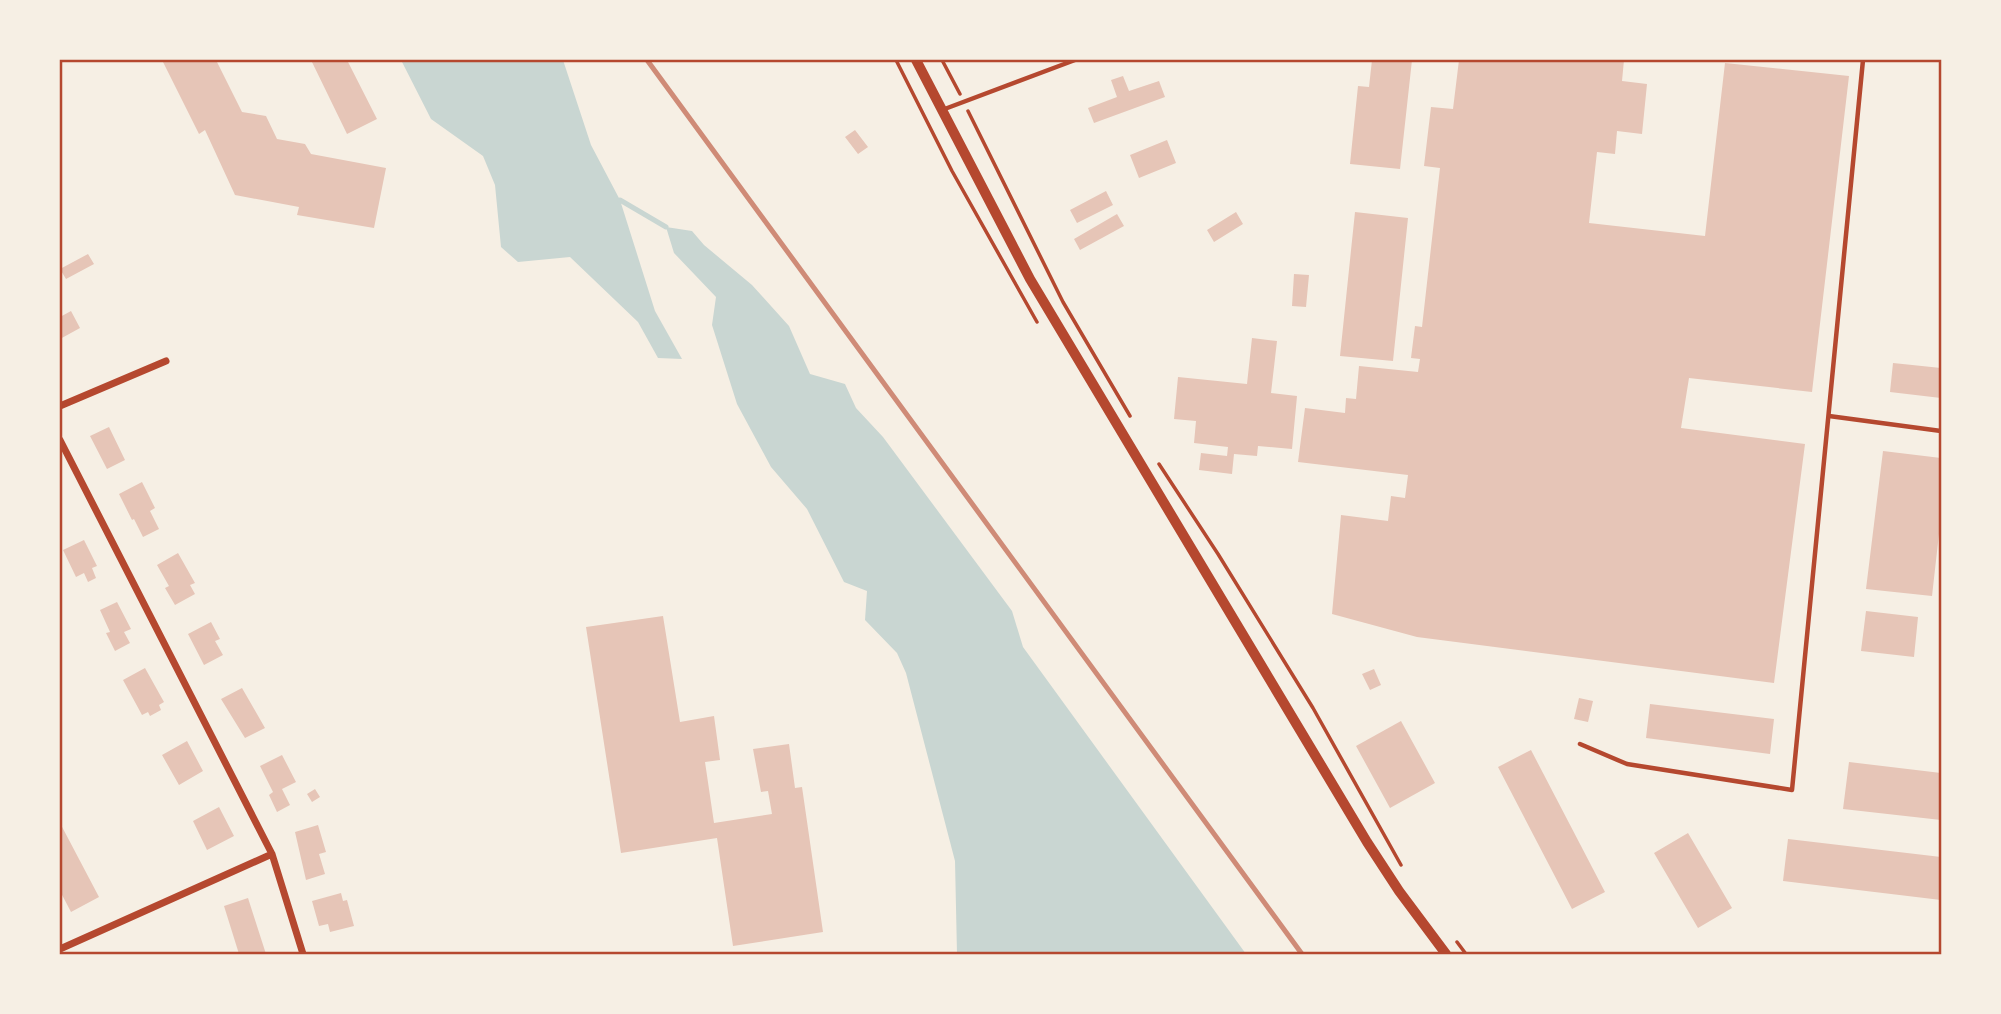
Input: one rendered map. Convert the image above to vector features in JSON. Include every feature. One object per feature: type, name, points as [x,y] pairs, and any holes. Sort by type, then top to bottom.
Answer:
[{"type":"street","points":[[916,60],[1030,279],[1367,842],[1446,954]]},
{"type":"street","points":[[60,406],[166,361]]},
{"type":"street","points":[[60,440],[272,853],[303,954]]},
{"type":"street","points":[[60,949],[272,853]]},
{"type":"lane","points":[[942,110],[1075,60]]},
{"type":"lane","points":[[1580,744],[1627,764],[1792,790],[1863,60]]},
{"type":"lane","points":[[1829,416],[1941,431]]},
{"type":"path","points":[[942,60],[1063,302],[1136,425]]},
{"type":"path","points":[[1156,459],[1300,686],[1407,876]]},
{"type":"path","points":[[1451,935],[1466,954]]},
{"type":"shaded area","points":[[401,60],[563,60],[591,145],[620,200],[655,311],[682,359],[658,358],[638,322],[570,257],[518,262],[501,247],[495,185],[483,156],[431,119]]},
{"type":"shaded area","points":[[666,227],[692,231],[704,245],[752,285],[789,326],[810,374],[845,384],[856,408],[883,437],[1012,611],[1023,647],[1246,954],[957,954],[955,861],[906,673],[897,653],[865,620],[867,591],[844,582],[807,509],[771,467],[737,404],[712,325],[716,297],[674,253]]},
{"type":"building","points":[[162,60],[216,60],[242,112],[266,116],[277,139],[305,144],[311,154],[386,168],[374,228],[297,215],[299,207],[235,195],[205,130],[199,134]]},
{"type":"building","points":[[311,60],[347,60],[377,119],[347,134]]},
{"type":"building","points":[[1372,60],[1412,60],[1400,169],[1350,164],[1358,86],[1369,87]]},
{"type":"building","points":[[1459,60],[1624,60],[1622,81],[1647,84],[1642,134],[1617,131],[1615,154],[1597,152],[1589,223],[1705,236],[1725,63],[1849,76],[1812,392],[1689,378],[1681,428],[1805,444],[1774,683],[1417,637],[1332,614],[1341,515],[1388,521],[1391,496],[1405,498],[1408,475],[1298,462],[1305,408],[1345,413],[1346,398],[1356,399],[1359,366],[1418,372],[1420,359],[1411,358],[1415,326],[1422,327],[1440,168],[1424,166],[1431,107],[1453,109]]},
{"type":"building","points":[[1123,76],[1129,91],[1159,81],[1165,97],[1094,123],[1088,108],[1117,97],[1111,80]]},
{"type":"building","points":[[855,130],[868,147],[858,154],[845,137]]},
{"type":"building","points":[[1167,140],[1176,163],[1139,178],[1130,155]]},
{"type":"building","points":[[1106,191],[1113,205],[1077,223],[1070,210]]},
{"type":"building","points":[[1236,212],[1243,224],[1214,242],[1207,230]]},
{"type":"building","points":[[1355,212],[1408,218],[1393,361],[1340,356]]},
{"type":"building","points":[[1117,214],[1124,226],[1080,250],[1074,239]]},
{"type":"building","points":[[88,254],[94,264],[66,279],[60,269]]},
{"type":"building","points":[[1294,274],[1309,275],[1306,307],[1292,306]]},
{"type":"building","points":[[71,311],[80,328],[60,339],[60,317]]},
{"type":"building","points":[[1252,338],[1277,341],[1271,393],[1297,396],[1292,449],[1258,446],[1257,456],[1234,454],[1232,474],[1199,470],[1201,453],[1227,456],[1228,447],[1194,443],[1196,421],[1174,419],[1178,377],[1247,384]]},
{"type":"building","points":[[1893,363],[1941,368],[1941,398],[1890,392]]},
{"type":"building","points":[[109,427],[125,460],[107,469],[90,436]]},
{"type":"building","points":[[1883,451],[1941,458],[1941,516],[1932,596],[1866,589]]},
{"type":"building","points":[[142,482],[155,508],[150,511],[159,529],[143,537],[119,494]]},
{"type":"building","points":[[84,540],[97,566],[92,568],[96,578],[88,582],[84,573],[76,577],[63,550]]},
{"type":"building","points":[[178,553],[195,583],[190,585],[195,594],[175,605],[165,588],[169,586],[157,565]]},
{"type":"building","points":[[117,602],[131,629],[124,632],[130,643],[115,651],[106,633],[110,632],[100,610]]},
{"type":"building","points":[[1866,611],[1918,617],[1914,657],[1861,651]]},
{"type":"building","points":[[663,616],[680,722],[714,716],[720,760],[705,762],[714,823],[772,814],[768,791],[761,792],[753,749],[789,744],[795,788],[802,787],[823,932],[733,946],[717,838],[621,853],[586,627]]},
{"type":"building","points":[[211,622],[220,639],[215,641],[223,655],[204,665],[188,634]]},
{"type":"building","points":[[145,668],[164,702],[159,705],[161,710],[150,716],[148,712],[142,715],[123,680]]},
{"type":"building","points":[[1374,669],[1381,685],[1370,690],[1362,674]]},
{"type":"building","points":[[242,688],[265,728],[245,738],[221,699]]},
{"type":"building","points":[[1579,698],[1593,701],[1588,722],[1574,719]]},
{"type":"building","points":[[1650,704],[1774,719],[1770,754],[1646,738]]},
{"type":"building","points":[[1401,721],[1435,783],[1390,808],[1356,746]]},
{"type":"building","points":[[187,741],[203,771],[179,785],[162,755]]},
{"type":"building","points":[[1531,750],[1605,892],[1572,909],[1498,767]]},
{"type":"building","points":[[282,755],[296,782],[282,789],[290,805],[277,812],[269,795],[273,792],[260,766]]},
{"type":"building","points":[[1849,762],[1941,773],[1941,820],[1843,809]]},
{"type":"building","points":[[315,789],[320,797],[312,802],[307,794]]},
{"type":"building","points":[[219,807],[234,836],[207,850],[193,821]]},
{"type":"building","points":[[60,823],[99,897],[71,912],[60,891]]},
{"type":"building","points":[[318,825],[326,852],[319,854],[325,874],[306,880],[295,832]]},
{"type":"building","points":[[1688,833],[1732,908],[1698,928],[1654,853]]},
{"type":"building","points":[[1788,839],[1941,857],[1941,900],[1783,881]]},
{"type":"building","points":[[341,893],[343,901],[347,900],[354,926],[330,932],[328,924],[319,926],[312,901]]},
{"type":"building","points":[[248,898],[266,954],[239,954],[224,906]]},
{"type":"waterway","points":[[620,200],[666,227]]},
{"type":"railway","points":[[647,60],[1302,954]]}]
